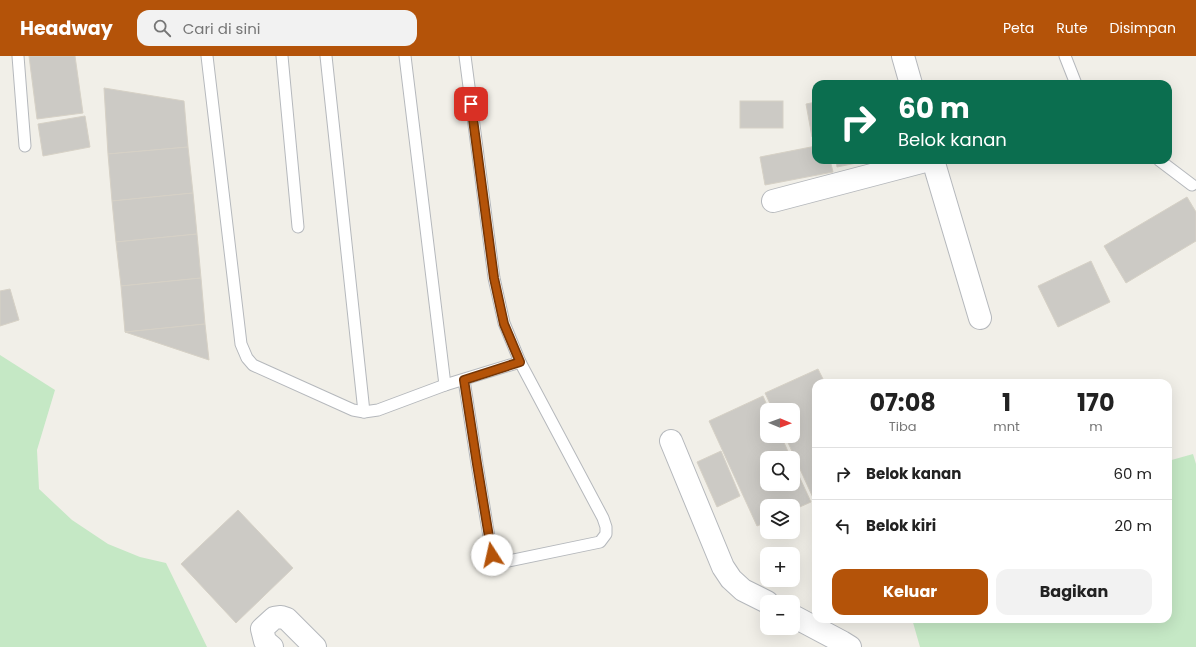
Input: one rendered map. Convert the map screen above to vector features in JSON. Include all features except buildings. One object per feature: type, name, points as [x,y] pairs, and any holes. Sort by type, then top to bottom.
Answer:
[{"type":"street","points":[[903,56],[910,80]]},
{"type":"street","points":[[773,201],[914,164]]},
{"type":"street","points":[[935,164],[980,318]]},
{"type":"street","points":[[671,441],[723,567],[731,580],[743,590],[760,598]]},
{"type":"street","points":[[272,647],[265,641],[262,629],[274,618],[281,617],[287,619],[315,647]]},
{"type":"street","points":[[800,620],[850,647]]},
{"type":"lane","points":[[18,56],[25,146]]},
{"type":"lane","points":[[207,56],[241,344],[247,358],[253,365],[353,410],[364,412],[378,410],[445,386],[520,362]]},
{"type":"lane","points":[[282,56],[298,227]]},
{"type":"lane","points":[[326,56],[364,412]]},
{"type":"lane","points":[[405,56],[445,386]]},
{"type":"lane","points":[[464,380],[492,555],[504,562],[600,542],[606,534],[604,518],[520,362],[504,324],[494,278],[465,56]]},
{"type":"lane","points":[[1065,56],[1074,80]]},
{"type":"lane","points":[[1164,164],[1192,185]]},
{"type":"green space","points":[[0,355],[55,390],[37,450],[39,489],[72,520],[108,544],[140,557],[166,563],[207,647],[0,647]]},
{"type":"green space","points":[[1193,454],[1196,464],[1196,647],[920,647],[913,623],[1172,623],[1172,460]]},
{"type":"route","points":[[471,104],[494,278],[504,324],[520,362],[464,380],[492,555]]}]
